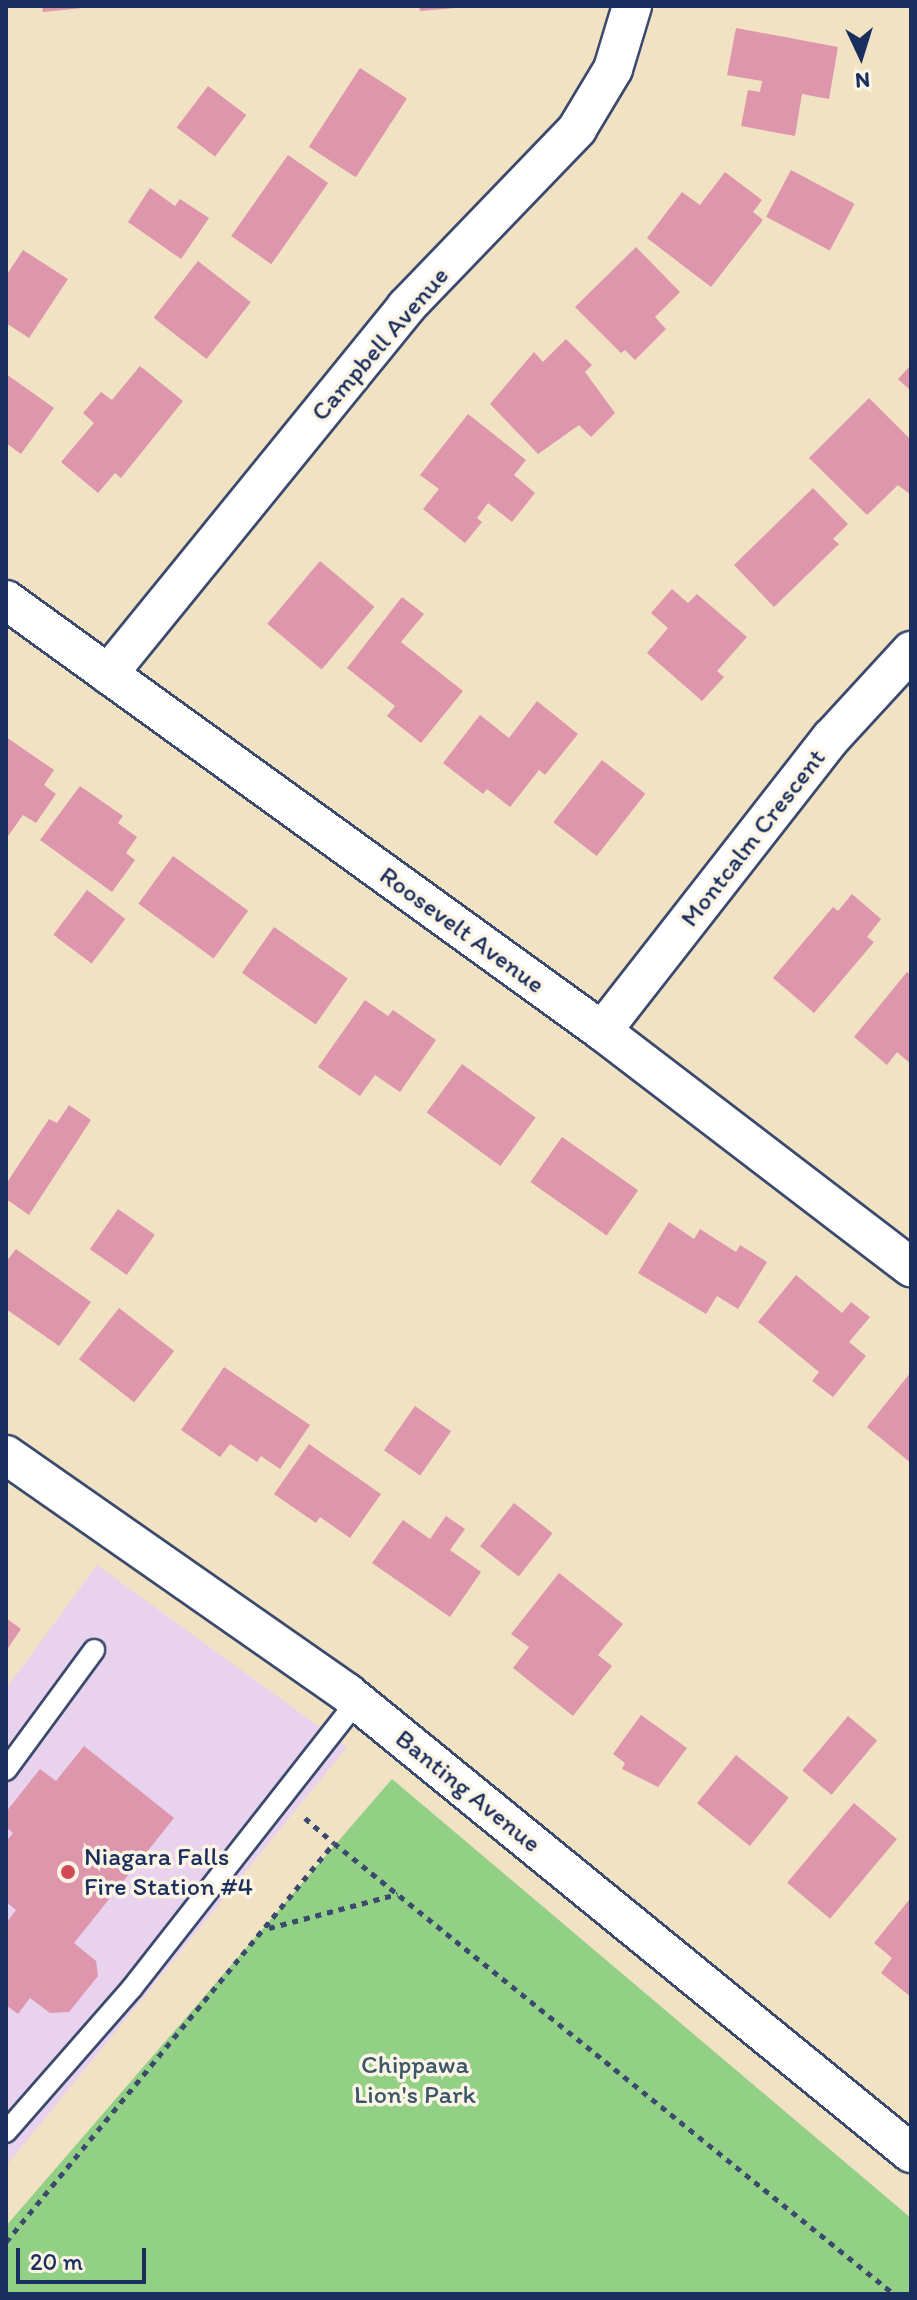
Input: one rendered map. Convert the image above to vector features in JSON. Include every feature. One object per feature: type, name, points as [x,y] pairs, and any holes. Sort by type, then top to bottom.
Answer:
[{"type":"street","name":"Campbell Avenue","points":[[108,674],[406,307],[577,129],[613,69],[632,6]]},
{"type":"street","name":"Roosevelt Avenue","points":[[6,600],[602,1031],[911,1267]]},
{"type":"street","name":"Montcalm Crescent","points":[[602,1031],[832,737],[911,651]]},
{"type":"street","name":"Banting Avenue","points":[[6,1455],[357,1701],[911,2153]]},
{"type":"lane","points":[[6,1770],[94,1650]]},
{"type":"lane","points":[[6,2132],[132,1988],[357,1701]]},
{"type":"path","points":[[301,1815],[894,2294]]},
{"type":"path","points":[[6,2242],[268,1928],[334,1843]]},
{"type":"path","points":[[268,1928],[399,1894]]},
{"type":"shaded area","points":[[97,1565],[347,1747],[6,2166],[6,1689]]},
{"type":"green space","name":"Chippawa Lion's Park","points":[[392,1779],[911,2218],[911,2294],[6,2294],[6,2226]]},
{"type":"building","points":[[42,6],[83,6],[83,8],[43,12]]},
{"type":"building","points":[[419,6],[455,6],[456,8],[420,11]]},
{"type":"building","points":[[736,28],[838,47],[829,99],[802,94],[795,136],[741,126],[748,90],[760,92],[762,81],[727,75]]},
{"type":"building","points":[[360,68],[407,98],[356,177],[309,147]]},
{"type":"building","points":[[208,86],[246,115],[215,156],[177,128]]},
{"type":"building","points":[[288,155],[328,183],[271,264],[231,236]]},
{"type":"building","points":[[791,170],[855,204],[830,251],[766,217]]},
{"type":"building","points":[[725,172],[762,200],[753,212],[763,220],[711,287],[647,238],[682,192],[700,205]]},
{"type":"building","points":[[150,188],[175,206],[180,199],[209,218],[181,259],[128,222]]},
{"type":"building","points":[[636,247],[680,292],[655,317],[666,329],[635,360],[625,350],[621,353],[575,307]]},
{"type":"building","points":[[23,250],[68,279],[29,338],[6,323],[6,276]]},
{"type":"building","points":[[198,261],[251,302],[206,359],[154,318]]},
{"type":"building","points":[[566,339],[592,365],[585,372],[615,413],[591,437],[579,425],[538,454],[490,404],[534,352],[543,362]]},
{"type":"building","points":[[911,365],[911,391],[898,379]]},
{"type":"building","points":[[140,366],[183,401],[121,478],[115,473],[98,493],[61,462],[94,423],[83,413],[101,392],[112,400]]},
{"type":"building","points":[[6,374],[54,408],[21,454],[6,443]]},
{"type":"building","points":[[869,398],[911,440],[911,495],[898,485],[867,515],[809,458]]},
{"type":"building","points":[[468,414],[526,460],[514,475],[535,493],[512,522],[488,503],[477,518],[482,522],[465,543],[423,509],[439,489],[420,475]]},
{"type":"building","points":[[813,488],[848,524],[833,539],[839,544],[774,607],[734,565]]},
{"type":"building","points":[[320,561],[374,607],[322,669],[267,624]]},
{"type":"building","points":[[672,589],[688,603],[697,594],[747,637],[717,671],[724,677],[702,701],[647,653],[668,628],[651,613]]},
{"type":"building","points":[[402,597],[424,614],[401,642],[463,691],[421,743],[387,716],[395,706],[347,668]]},
{"type":"building","points":[[537,701],[578,734],[545,775],[539,770],[510,807],[487,789],[483,794],[443,763],[480,715],[509,738]]},
{"type":"building","points":[[6,737],[54,770],[44,785],[56,794],[36,823],[23,815],[6,839]]},
{"type":"building","points":[[602,760],[645,794],[597,856],[553,822]]},
{"type":"building","points":[[80,786],[123,816],[118,823],[137,837],[126,853],[135,860],[112,892],[40,840]]},
{"type":"building","points":[[173,856],[248,911],[214,958],[138,904]]},
{"type":"building","points":[[87,890],[125,919],[92,964],[53,935]]},
{"type":"building","points":[[852,894],[881,919],[867,937],[874,942],[814,1013],[773,978],[833,907],[838,911]]},
{"type":"building","points":[[274,927],[348,979],[316,1024],[242,973]]},
{"type":"building","points":[[907,972],[911,975],[911,1064],[897,1052],[887,1065],[854,1037]]},
{"type":"building","points":[[365,1000],[388,1016],[393,1010],[436,1040],[400,1092],[375,1075],[360,1096],[318,1067]]},
{"type":"building","points":[[462,1064],[536,1117],[500,1166],[427,1113]]},
{"type":"building","points":[[69,1105],[91,1120],[29,1215],[6,1199],[6,1184],[49,1119],[57,1123]]},
{"type":"building","points":[[562,1137],[638,1190],[607,1235],[530,1182]]},
{"type":"building","points":[[118,1209],[155,1235],[127,1275],[90,1249]]},
{"type":"building","points":[[669,1222],[694,1239],[700,1229],[736,1252],[740,1245],[767,1262],[738,1309],[717,1296],[706,1314],[638,1273]]},
{"type":"building","points":[[16,1249],[91,1302],[59,1346],[6,1309],[6,1262]]},
{"type":"building","points":[[796,1275],[842,1313],[851,1302],[870,1317],[849,1342],[866,1356],[833,1397],[812,1381],[819,1372],[758,1322]]},
{"type":"building","points":[[119,1308],[174,1351],[134,1402],[79,1359]]},
{"type":"building","points":[[224,1367],[310,1425],[280,1469],[261,1456],[257,1462],[230,1444],[220,1457],[181,1430]]},
{"type":"building","points":[[911,1372],[911,1463],[867,1427]]},
{"type":"building","points":[[415,1406],[451,1431],[420,1475],[384,1450]]},
{"type":"building","points":[[309,1444],[381,1494],[350,1538],[320,1517],[316,1523],[274,1494]]},
{"type":"building","points":[[514,1503],[553,1533],[519,1577],[480,1546]]},
{"type":"building","points":[[446,1516],[465,1529],[450,1550],[481,1572],[450,1617],[372,1563],[403,1520],[430,1539]]},
{"type":"building","points":[[559,1573],[623,1624],[598,1655],[612,1666],[573,1716],[513,1668],[529,1647],[511,1634]]},
{"type":"building","points":[[6,1618],[21,1629],[6,1651]]},
{"type":"building","points":[[641,1715],[687,1748],[658,1787],[622,1769],[625,1763],[613,1754]]},
{"type":"building","points":[[848,1716],[877,1740],[831,1795],[802,1770]]},
{"type":"building","name":"Niagara Falls Fire Station #4","points":[[84,1746],[174,1818],[74,1943],[96,1961],[98,1976],[69,2012],[50,2013],[30,1998],[18,2014],[6,2005],[6,1923],[16,1910],[6,1902],[6,1842],[13,1833],[6,1827],[6,1812],[40,1769],[56,1781]]},
{"type":"building","points":[[736,1755],[789,1798],[750,1846],[697,1803]]},
{"type":"building","points":[[854,1803],[897,1839],[830,1919],[787,1883]]},
{"type":"building","points":[[909,1900],[911,1997],[881,1973],[892,1958],[874,1943]]},
{"type":"place","name":"Niagara Falls Fire Station #4","points":[[68,1872]]}]
